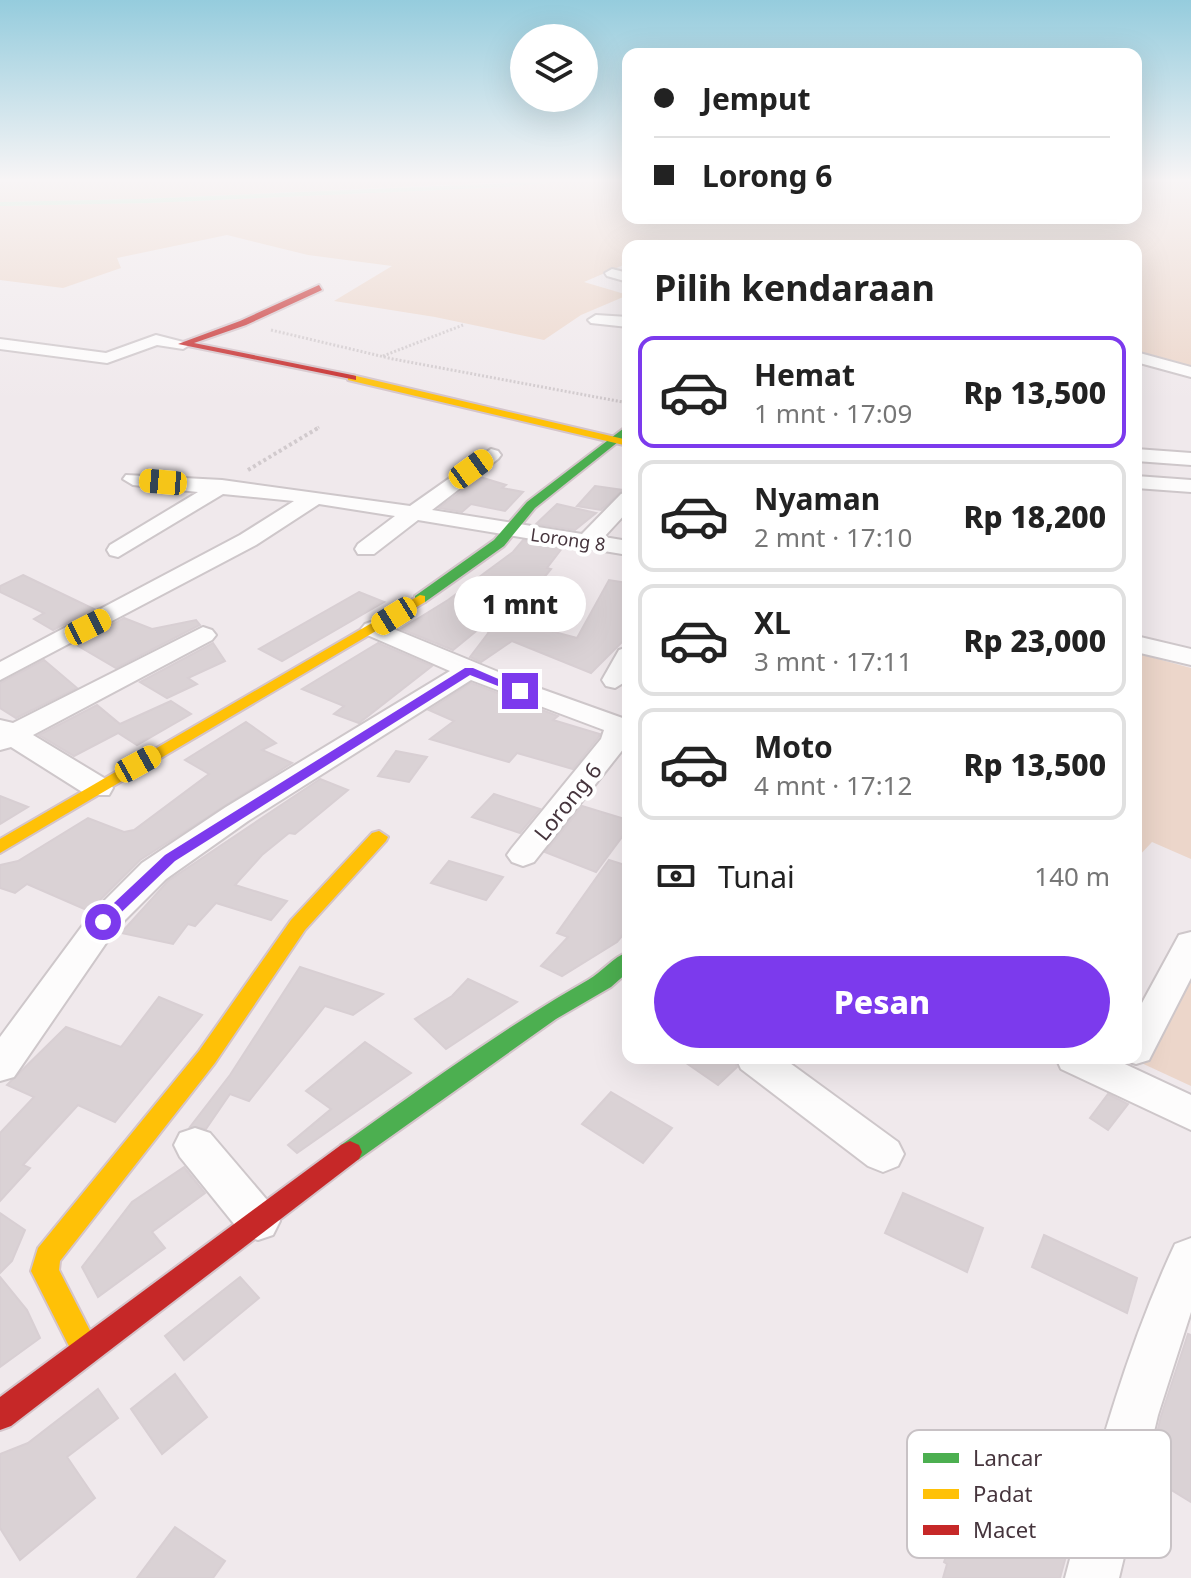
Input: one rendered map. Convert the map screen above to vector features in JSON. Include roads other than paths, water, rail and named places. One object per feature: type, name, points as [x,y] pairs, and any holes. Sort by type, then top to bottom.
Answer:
[{"type":"street","points":[[612,273],[622,276]]},
{"type":"street","points":[[183,344],[243,323],[319,288]]},
{"type":"street","points":[[596,320],[622,322]]},
{"type":"street","points":[[0,344],[107,358],[156,340],[183,344],[391,386],[453,404],[619,441]]},
{"type":"street","points":[[1142,359],[1191,372]]},
{"type":"street","points":[[0,847],[374,629],[458,574],[499,543],[541,496],[619,441]]},
{"type":"street","points":[[366,549],[491,455]]},
{"type":"street","points":[[1142,455],[1191,459]]},
{"type":"street","name":"Lorong 8","points":[[133,479],[315,497],[622,547]]},
{"type":"street","points":[[1142,482],[1191,486]]},
{"type":"street","points":[[118,550],[222,486]]},
{"type":"street","points":[[0,672],[224,554],[315,497]]},
{"type":"street","points":[[587,542],[622,504]]},
{"type":"street","name":"Lorong 6","points":[[374,629],[469,670],[619,726],[615,741],[523,855]]},
{"type":"street","points":[[5,734],[203,635]]},
{"type":"street","points":[[1142,645],[1191,657]]},
{"type":"street","points":[[615,680],[622,667]]},
{"type":"street","points":[[0,1066],[103,922],[170,858],[469,670]]},
{"type":"street","points":[[5,734],[98,788]]},
{"type":"street","points":[[86,1350],[45,1271],[47,1257],[207,1057],[298,925],[379,837]]},
{"type":"street","points":[[1142,1037],[1191,944]]},
{"type":"street","points":[[0,1415],[408,1109],[622,970]]},
{"type":"street","points":[[763,1064],[883,1154]]},
{"type":"street","points":[[1131,1064],[1191,1113]]},
{"type":"street","points":[[195,1145],[258,1221]]},
{"type":"street","points":[[1128,1430],[1165,1312],[1191,1258]]},
{"type":"street","points":[[1092,1578],[1097,1558]]}]
